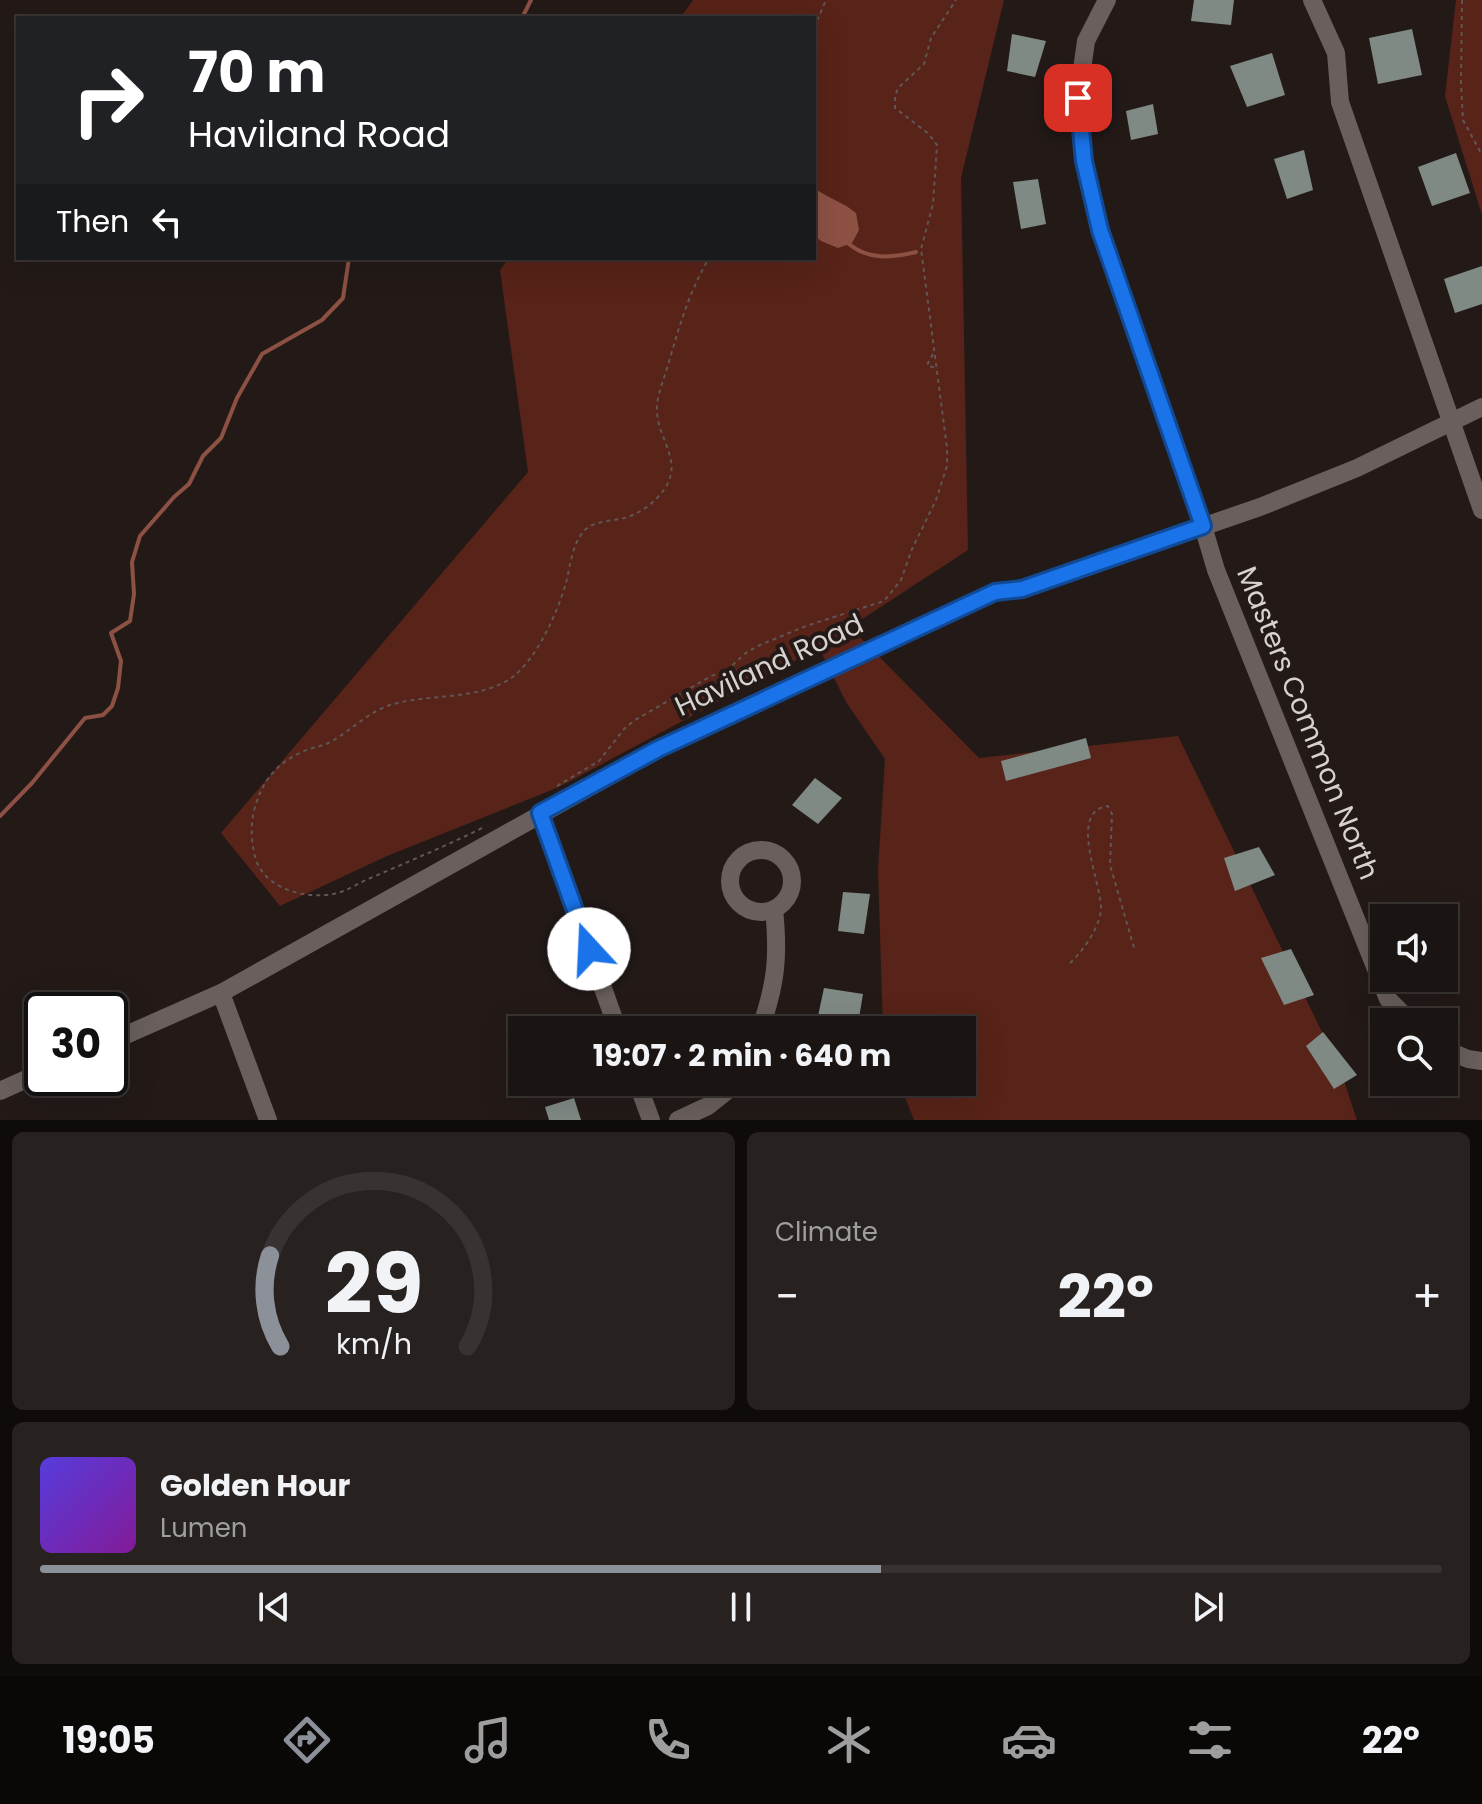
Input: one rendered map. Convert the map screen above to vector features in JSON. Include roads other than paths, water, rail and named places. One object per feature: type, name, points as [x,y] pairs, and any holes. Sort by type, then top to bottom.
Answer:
[{"type":"street","name":"Masters Common North","points":[[1107,0],[1086,41],[1078,98],[1084,161],[1100,230],[1216,570],[1388,999],[1397,1008]]},
{"type":"street","points":[[1312,0],[1336,53],[1340,102],[1482,510]]},
{"type":"street","name":"Haviland Road","points":[[128,1034],[221,993],[658,749],[995,592],[1022,589],[1260,507],[1357,468],[1482,407]]},
{"type":"street","points":[[540,813],[613,1016]]},
{"type":"street","points":[[765,1016],[779,951],[774,909]]},
{"type":"street","points":[[221,993],[268,1120]]},
{"type":"street","points":[[1458,1055],[1482,1061]]},
{"type":"street","points":[[0,1091],[24,1080]]},
{"type":"street","points":[[642,1096],[651,1120]]},
{"type":"street","points":[[678,1120],[708,1106],[720,1096]]},
{"type":"waterway","points":[[523,16],[531,0]]},
{"type":"waterway","points":[[849,244],[872,255],[898,256],[916,252]]},
{"type":"waterway","points":[[0,816],[32,783],[85,718],[103,715],[112,706],[121,661],[111,633],[130,621],[134,594],[132,562],[140,536],[189,484],[203,456],[221,438],[237,398],[262,354],[322,320],[343,298],[349,260]]}]
